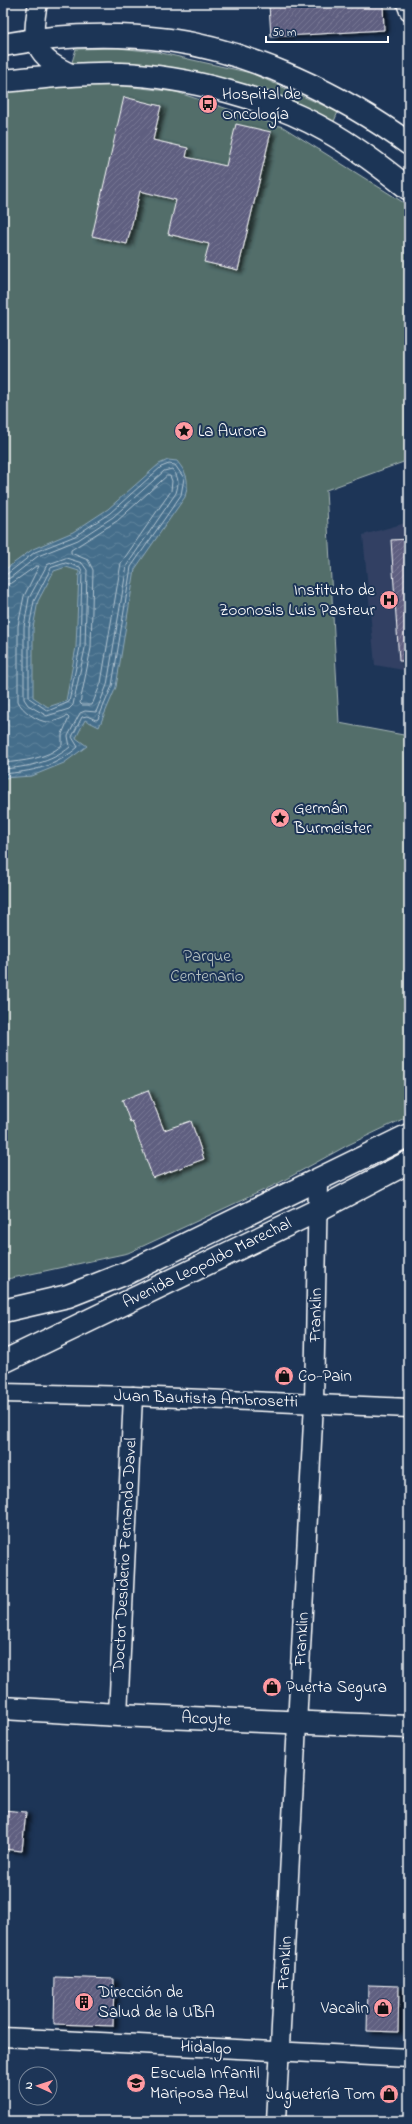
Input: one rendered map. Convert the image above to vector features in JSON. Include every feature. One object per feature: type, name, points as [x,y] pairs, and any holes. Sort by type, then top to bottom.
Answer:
[{"type":"main road","points":[[3,45],[35,39],[80,37],[170,40],[210,48],[301,81],[343,102],[409,144]]},
{"type":"main road","points":[[3,81],[73,74],[123,74],[159,77],[216,88],[276,107],[326,130],[381,166],[409,189]]},
{"type":"main road","name":"Avenida Leopoldo Marechal","points":[[3,1311],[68,1296],[108,1281],[318,1181],[409,1135]]},
{"type":"main road","name":"Avenida Leopoldo Marechal","points":[[3,1362],[318,1210],[409,1162]]},
{"type":"main road","name":"Acoyte","points":[[3,1708],[118,1715],[409,1727]]},
{"type":"street","points":[[38,3],[34,27],[35,39],[39,51],[49,62],[73,74]]},
{"type":"street","points":[[406,3],[409,11]]},
{"type":"street","name":"Franklin","points":[[276,2121],[314,1403],[318,1181]]},
{"type":"street","name":"Juan Bautista Ambrosetti","points":[[3,1393],[133,1396],[409,1408]]},
{"type":"street","name":"Doctor Desiderio Fernando Davel","points":[[118,1715],[133,1396]]},
{"type":"street","name":"Hidalgo","points":[[3,2037],[409,2058]]},
{"type":"shaded area","name":"Instituto de Zoonosis Luis Pasteur","points":[[409,522],[409,671],[375,665],[363,535]]},
{"type":"green space","points":[[118,48],[157,52],[251,73],[338,112],[332,126],[77,66],[72,62],[76,49]]},
{"type":"green space","name":"Parque Centenario","points":[[88,82],[176,92],[283,127],[409,206],[409,460],[326,490],[339,723],[409,736],[409,1116],[348,1145],[277,1184],[128,1253],[3,1280],[3,91]]},
{"type":"water","points":[[168,460],[177,461],[187,478],[185,497],[135,569],[116,687],[99,727],[85,720],[76,738],[87,746],[64,763],[32,776],[3,778],[3,571],[33,549],[73,532],[108,509],[159,464]],"holes":[[[66,567],[79,571],[76,647],[66,701],[48,707],[33,697],[33,628],[38,601],[54,571]]]},
{"type":"building","points":[[311,3],[383,3],[384,30],[271,37],[269,5]]},
{"type":"building","points":[[124,97],[161,106],[153,140],[188,148],[186,157],[226,166],[236,124],[271,132],[238,270],[204,262],[209,244],[168,234],[176,200],[140,191],[127,244],[92,236]]},
{"type":"building","points":[[409,539],[409,661],[399,661],[391,540]]},
{"type":"building","points":[[148,1090],[164,1130],[191,1121],[204,1159],[153,1178],[132,1121],[130,1122],[122,1100]]},
{"type":"building","points":[[3,1810],[26,1812],[22,1851],[3,1849]]},
{"type":"building","name":"Dirección de Salud de la UBA","points":[[55,1977],[114,1979],[113,2026],[54,2024]]},
{"type":"building","name":"Vacalin","points":[[368,1985],[399,1986],[398,2032],[367,2031]]},
{"type":"place","name":"Hospital de Oncología","points":[[208,104]]},
{"type":"place","name":"La Aurora","points":[[184,431]]},
{"type":"place","name":"Instituto de Zoonosis Luis Pasteur","points":[[389,600]]},
{"type":"place","name":"Germán Burmeister","points":[[280,818]]},
{"type":"place","name":"Co-Pain","points":[[284,1376]]},
{"type":"place","name":"Puerta Segura","points":[[272,1687]]},
{"type":"place","name":"Dirección de Salud de la UBA","points":[[84,2002]]},
{"type":"place","name":"Vacalin","points":[[383,2008]]},
{"type":"place","name":"Escuela Infantil Mariposa Azul","points":[[136,2083]]},
{"type":"place","name":"Juguetería Tom","points":[[389,2094]]}]
